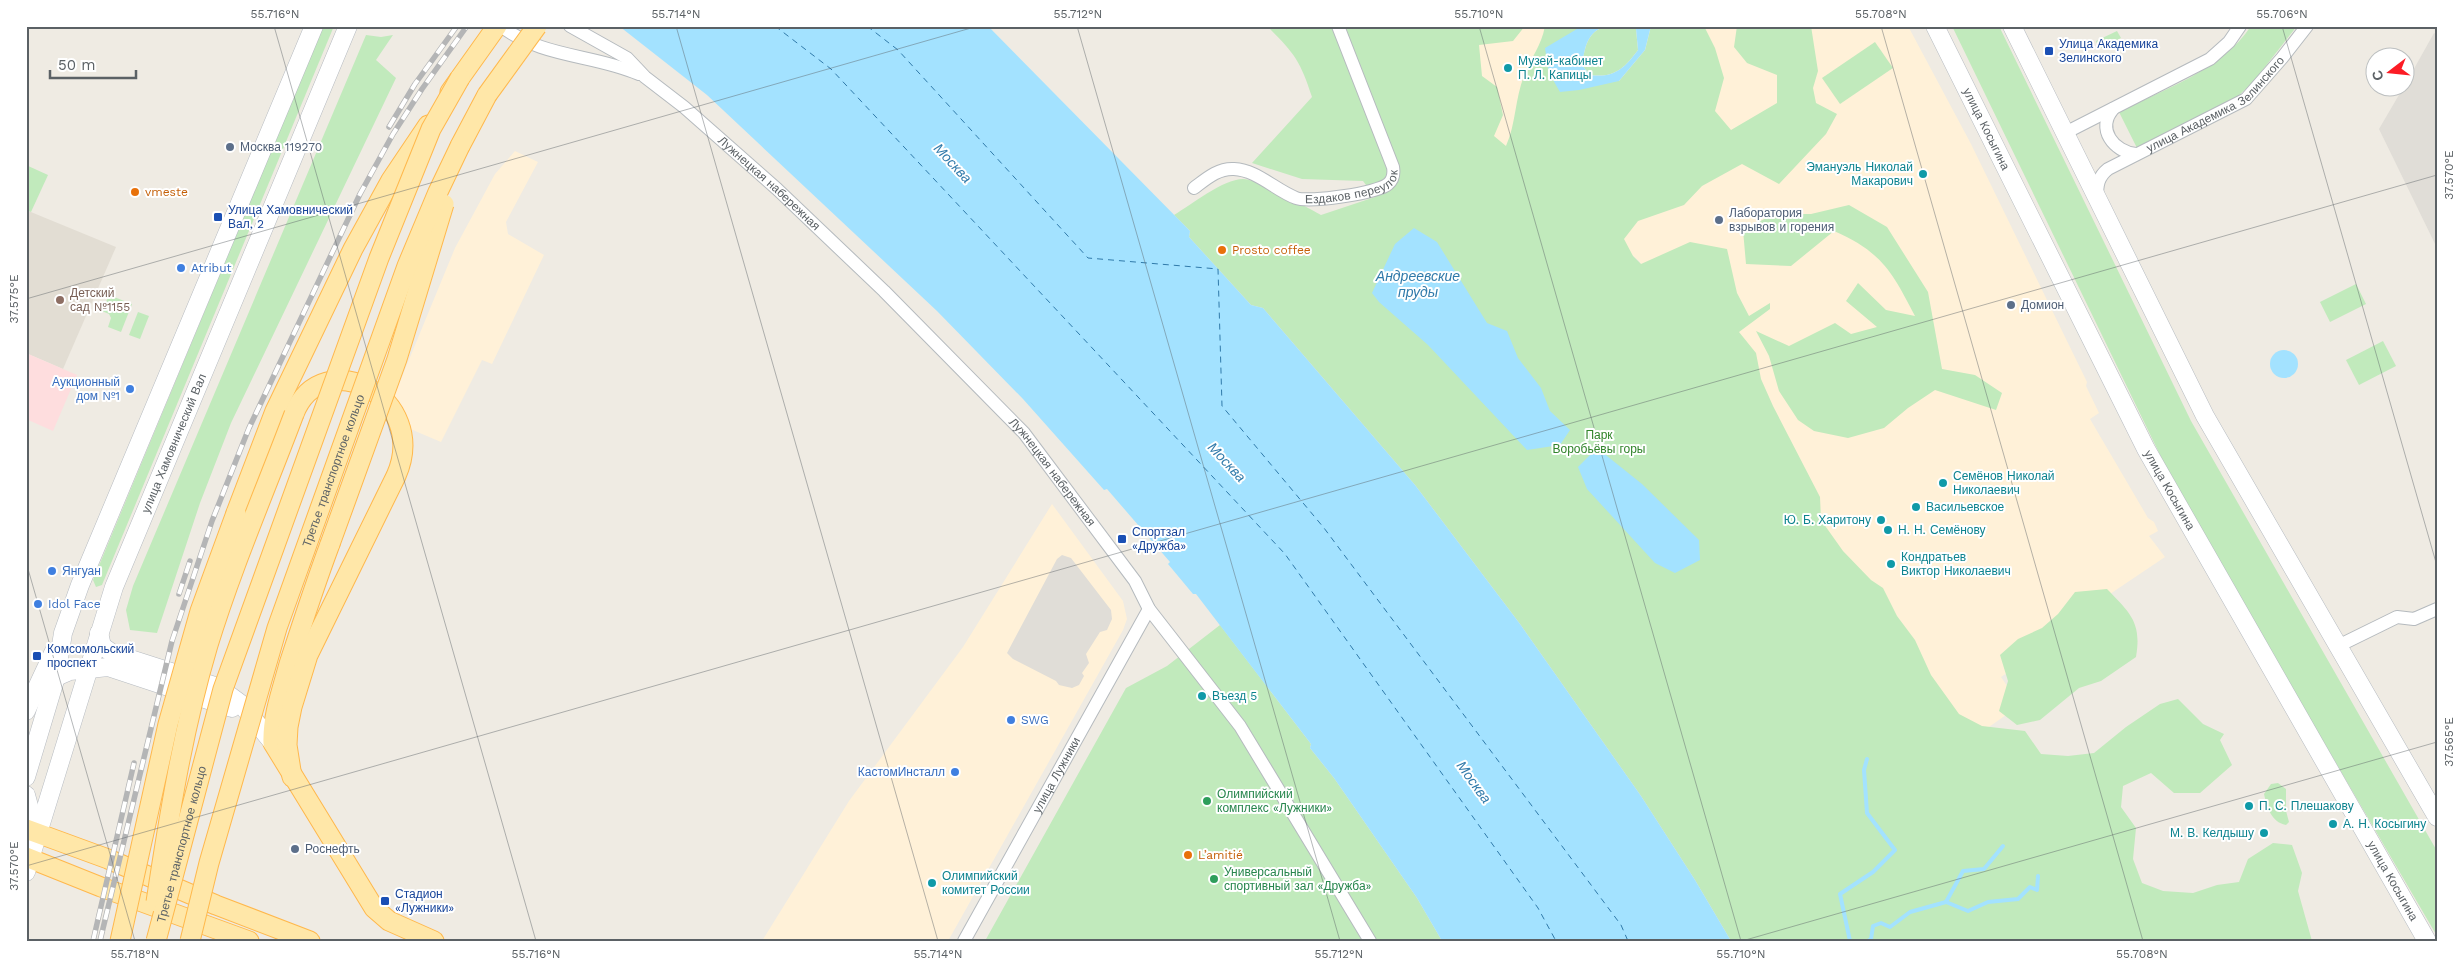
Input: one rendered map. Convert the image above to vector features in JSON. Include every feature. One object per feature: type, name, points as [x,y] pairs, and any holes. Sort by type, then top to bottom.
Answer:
[{"type":"main road","points":[[26,711],[63,633],[80,585],[314,26]]},
{"type":"main road","name":"улица Хамовнический Вал","points":[[27,862],[31,831],[118,578],[348,26]]},
{"type":"main road","name":"Третье транспортное кольцо","points":[[156,941],[223,689],[379,258],[431,129],[460,78],[497,26]]},
{"type":"main road","name":"Третье транспортное кольцо","points":[[190,941],[209,863],[277,628],[407,266],[438,192],[487,95],[537,26]]},
{"type":"main road","name":"улица Косыгина","points":[[1935,26],[2146,449],[2427,941]]},
{"type":"main road","points":[[2012,26],[2205,416],[2437,817]]},
{"type":"main road","points":[[120,941],[168,724],[200,611],[275,411],[379,200],[460,78]]},
{"type":"main road","points":[[273,743],[275,717],[305,613],[400,351],[460,146]]},
{"type":"main road","points":[[150,941],[180,759],[207,647],[220,607],[301,400],[318,386],[341,381],[353,382],[375,391],[386,401],[402,429],[404,443],[402,459],[396,476],[308,655],[292,706],[288,727],[287,745],[292,776]]},
{"type":"main road","points":[[26,777],[56,677],[63,633]]},
{"type":"main road","points":[[99,633],[102,646],[112,653],[218,687],[241,704],[273,743],[380,915],[433,941]]},
{"type":"main road","points":[[56,677],[70,671],[108,666],[231,707],[258,723]]},
{"type":"main road","points":[[26,795],[31,831],[108,859],[216,905],[310,941]]},
{"type":"main road","points":[[27,862],[221,935],[249,941]]},
{"type":"street","name":"Лужнецкая набережная","points":[[501,26],[509,32],[549,50],[566,56],[618,65],[645,77]]},
{"type":"street","name":"Лужнецкая набережная","points":[[570,26],[627,58],[645,77],[684,107],[828,238],[1024,433],[1134,581],[1149,610],[1240,726],[1370,941]]},
{"type":"street","name":"Ездаков переулок","points":[[1194,188],[1218,171],[1234,169],[1252,173],[1296,198],[1307,200],[1322,200],[1374,191],[1389,184],[1394,176],[1394,166],[1338,26]]},
{"type":"street","points":[[2065,133],[2210,59],[2230,42],[2240,26]]},
{"type":"street","name":"улица Академика Зелинского","points":[[2097,197],[2101,175],[2108,169],[2246,99],[2307,26]]},
{"type":"street","name":"улица Академика Зелинского","points":[[2113,109],[2109,114],[2106,125],[2114,145],[2120,150],[2136,154]]},
{"type":"street","points":[[2338,646],[2397,617],[2414,619],[2437,609]]},
{"type":"street","name":"улица Лужники","points":[[964,941],[1149,610]]},
{"type":"shaded area","points":[[1419,26],[1908,26],[1971,144],[2087,382],[2086,386],[2099,413],[2090,419],[2148,518],[2154,522],[2158,531],[2149,536],[2165,557],[2110,594],[2074,628],[2001,677],[2020,705],[1965,744],[1639,261],[1456,104]]},
{"type":"shaded area","points":[[2434,33],[2437,35],[2437,248],[2379,129],[2397,98],[2416,98],[2416,65]]},
{"type":"shaded area","points":[[515,151],[538,162],[506,222],[508,234],[544,255],[492,364],[482,360],[441,442],[408,428],[392,401],[455,248],[495,174]]},
{"type":"shaded area","name":"Детский сад №1155","points":[[26,210],[116,247],[63,369],[26,353]]},
{"type":"shaded area","points":[[26,353],[77,375],[53,431],[26,419]]},
{"type":"shaded area","points":[[1052,504],[1123,601],[1127,619],[1123,630],[948,941],[762,941],[849,801],[963,647]]},
{"type":"shaded area","points":[[1062,555],[1071,558],[1111,610],[1112,619],[1107,630],[1100,632],[1086,654],[1089,663],[1082,673],[1084,676],[1079,685],[1072,688],[1059,685],[1056,681],[1013,659],[1007,653],[1057,559]]},
{"type":"green space","points":[[323,26],[334,26],[102,585],[96,587],[93,580]]},
{"type":"green space","name":"Парк Воробьёвы горы","points":[[1267,26],[1525,26],[1513,41],[1479,45],[1482,76],[1497,87],[1503,115],[1494,136],[1506,146],[1512,129],[1521,84],[1541,40],[1545,26],[1582,26],[1549,73],[1619,81],[1645,50],[1651,26],[1704,26],[1715,48],[1724,78],[1715,111],[1731,130],[1777,103],[1777,75],[1747,63],[1734,47],[1737,26],[1811,26],[1818,71],[1813,88],[1816,103],[1837,114],[1826,134],[1779,184],[1742,164],[1702,186],[1684,205],[1638,221],[1624,239],[1633,256],[1641,264],[1690,242],[1727,249],[1737,293],[1749,316],[1770,303],[1770,309],[1739,332],[1756,353],[1761,379],[1773,406],[1820,497],[1821,520],[1843,551],[1871,580],[1883,588],[1897,616],[1915,640],[1931,675],[1959,714],[1982,726],[2025,731],[2041,754],[2068,756],[2094,753],[2126,727],[2160,704],[2178,699],[2203,724],[2224,734],[2220,740],[2232,765],[2200,793],[2174,793],[2151,773],[2123,786],[2121,807],[2136,828],[2133,859],[2142,883],[2163,891],[2193,893],[2217,885],[2239,882],[2248,859],[2273,843],[2292,845],[2302,873],[2298,891],[2312,941],[1731,941],[1695,880],[1641,796],[1520,624],[1415,485],[1263,308],[1251,305],[1189,237],[1190,231],[1174,215],[1226,183],[1243,179],[1272,188],[1321,215],[1375,197],[1363,181],[1302,179],[1252,163],[1312,97],[1300,65],[1284,43]]},
{"type":"green space","points":[[1606,26],[1630,26],[1636,29],[1638,50],[1618,71],[1606,75],[1590,75],[1582,65],[1586,46],[1595,32]]},
{"type":"green space","points":[[1952,26],[1999,26],[2191,421],[2437,851],[2437,936],[2180,496]]},
{"type":"green space","points":[[2251,26],[2297,26],[2254,81],[2234,100],[2137,148],[2119,112],[2191,77],[2208,66],[2224,55]]},
{"type":"green space","points":[[2117,31],[2121,38],[2099,49],[2096,41]]},
{"type":"green space","points":[[366,35],[381,37],[393,35],[376,60],[396,78],[231,423],[200,503],[157,633],[130,630],[126,610],[133,586]]},
{"type":"green space","points":[[1875,42],[1893,68],[1840,104],[1822,78]]},
{"type":"green space","points":[[26,165],[48,175],[31,212],[26,210]]},
{"type":"green space","points":[[1849,205],[1887,227],[1928,292],[1942,369],[1975,375],[2002,393],[1996,410],[1935,390],[1908,408],[1884,428],[1848,438],[1814,431],[1798,420],[1779,391],[1769,356],[1756,331],[1789,346],[1835,323],[1851,334],[1877,327],[1846,301],[1858,283],[1886,310],[1915,316],[1892,275],[1884,265],[1864,247],[1834,231],[1791,266],[1746,264],[1743,230],[1774,214],[1811,214]]},
{"type":"green space","points":[[2356,284],[2366,304],[2330,322],[2320,302]]},
{"type":"green space","points":[[109,295],[132,304],[121,332],[108,327],[111,318],[109,314],[102,311]]},
{"type":"green space","points":[[138,312],[149,316],[140,339],[129,335]]},
{"type":"green space","points":[[2383,341],[2396,366],[2359,385],[2346,360]]},
{"type":"green space","points":[[2107,589],[2128,612],[2136,626],[2136,657],[2101,681],[2079,688],[2040,720],[2017,725],[1999,711],[2008,681],[2000,655],[2018,639],[2042,628],[2058,614],[2075,592]]},
{"type":"green space","name":"Олимпийский комплекс «Лужники»","points":[[1220,625],[1311,744],[1310,748],[1334,778],[1417,898],[1442,941],[985,941],[1126,688],[1167,666]]},
{"type":"green space","points":[[2278,783],[2286,789],[2286,811],[2289,822],[2286,825],[2273,817],[2268,809],[2264,794],[2271,784]]},
{"type":"water","name":"Москва","points":[[619,26],[988,26],[1190,231],[1189,237],[1251,305],[1263,308],[1415,485],[1520,624],[1641,796],[1695,880],[1731,941],[1442,941],[1417,898],[1334,778],[1310,748],[1311,744],[1196,594],[1193,594],[1168,564],[1170,562],[1107,489],[1104,490],[1023,399],[937,311],[707,95]]},
{"type":"water","points":[[1582,26],[1606,26],[1591,36],[1586,46],[1582,65],[1590,75],[1598,76],[1618,71],[1638,50],[1636,29],[1630,26],[1651,26],[1645,50],[1619,81],[1579,90],[1560,92],[1549,73],[1545,48]]},
{"type":"water","name":"Андреевские пруды","points":[[1414,228],[1437,242],[1487,323],[1507,331],[1518,358],[1541,388],[1550,411],[1570,430],[1560,445],[1527,450],[1428,345],[1379,302],[1372,293],[1395,244]]},
{"type":"water","points":[[2284,350],[2294,354],[2298,364],[2294,374],[2284,378],[2274,374],[2270,364],[2274,354]]},
{"type":"water","points":[[1597,448],[1642,484],[1699,540],[1700,560],[1675,573],[1655,563],[1587,489],[1578,467]]},
{"type":"waterway","points":[[1850,941],[1840,894],[1873,872],[1895,850],[1867,813],[1864,770],[1867,759]]},
{"type":"waterway","points":[[1868,941],[1871,939],[1873,926],[1881,923],[1890,927],[1910,912],[1946,902],[1963,871],[1984,869],[2003,846]]},
{"type":"waterway","points":[[1946,902],[1968,911],[1988,902],[2018,899],[2030,887],[2037,890],[2038,876]]},
{"type":"ferry route","points":[[775,26],[831,69],[1285,554],[1538,908],[1556,941]]},
{"type":"ferry route","points":[[867,26],[898,50],[1088,258],[1218,269],[1222,406],[1324,528],[1621,925],[1628,941]]},
{"type":"railway","points":[[389,127],[415,84],[457,26]]},
{"type":"railway","points":[[100,941],[172,641],[212,521],[249,428],[360,194],[393,134],[422,89],[467,26]]},
{"type":"railway","points":[[179,594],[190,561]]},
{"type":"railway","points":[[93,941],[134,763]]},
{"type":"place","name":"Улица Академика Зелинского","points":[[2049,51]]},
{"type":"place","name":"Музей-кабинет П. Л. Капицы","points":[[1508,68]]},
{"type":"place","name":"Москва 119270","points":[[230,147]]},
{"type":"place","name":"Эмануэль Николай Макарович","points":[[1923,174]]},
{"type":"place","name":"vmeste","points":[[135,192]]},
{"type":"place","name":"Улица Хамовнический Вал, 2","points":[[218,217]]},
{"type":"place","name":"Лаборатория взрывов и горения","points":[[1719,220]]},
{"type":"place","name":"Prosto coffee","points":[[1222,250]]},
{"type":"place","name":"Atribut","points":[[181,268]]},
{"type":"place","name":"Детский сад №1155","points":[[60,300]]},
{"type":"place","name":"Домион","points":[[2011,305]]},
{"type":"place","name":"Аукционный дом №1","points":[[130,389]]},
{"type":"place","name":"Семёнов Николай Николаевич","points":[[1943,483]]},
{"type":"place","name":"Васильевское","points":[[1916,507]]},
{"type":"place","name":"Ю. Б. Харитону","points":[[1881,520]]},
{"type":"place","name":"Н. Н. Семёнову","points":[[1888,530]]},
{"type":"place","name":"Спортзал «Дружба»","points":[[1122,539]]},
{"type":"place","name":"Кондратьев Виктор Николаевич","points":[[1891,564]]},
{"type":"place","name":"Янгуан","points":[[52,571]]},
{"type":"place","name":"Idol Face","points":[[38,604]]},
{"type":"place","name":"Комсомольский проспект","points":[[37,656]]},
{"type":"place","name":"Въезд 5","points":[[1202,696]]},
{"type":"place","name":"SWG","points":[[1011,720]]},
{"type":"place","name":"КастомИнсталл","points":[[955,772]]},
{"type":"place","name":"Олимпийский комплекс «Лужники»","points":[[1207,801]]},
{"type":"place","name":"П. С. Плешакову","points":[[2249,806]]},
{"type":"place","name":"А. Н. Косыгину","points":[[2333,824]]},
{"type":"place","name":"М. В. Келдышу","points":[[2264,833]]},
{"type":"place","name":"Роснефть","points":[[295,849]]},
{"type":"place","name":"L’amitié","points":[[1188,855]]},
{"type":"place","name":"Универсальный спортивный зал «Дружба»","points":[[1214,879]]},
{"type":"place","name":"Олимпийский комитет России","points":[[932,883]]},
{"type":"place","name":"Стадион «Лужники»","points":[[385,901]]}]
